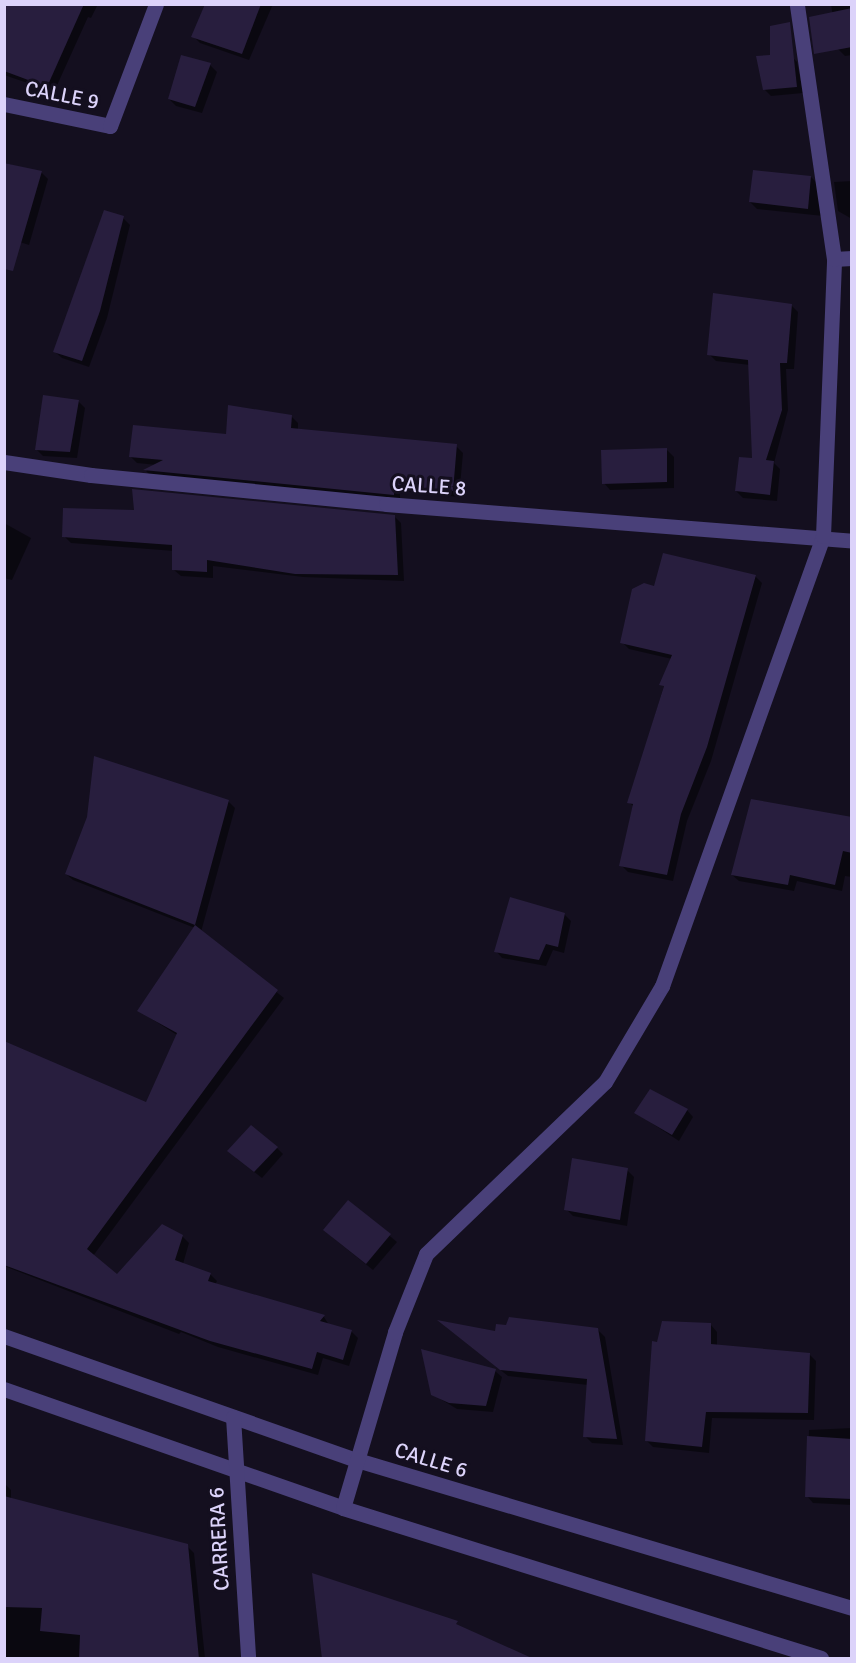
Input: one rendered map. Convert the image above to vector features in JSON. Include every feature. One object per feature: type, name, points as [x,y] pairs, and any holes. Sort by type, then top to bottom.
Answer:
[{"type":"street","name":"CALLE 9","points":[[4,104],[110,126],[156,4]]},
{"type":"street","points":[[343,1508],[395,1332],[426,1254],[605,1082],[662,986],[823,536],[834,259],[797,4]]},
{"type":"street","points":[[834,259],[852,258]]},
{"type":"street","name":"CALLE 8","points":[[4,462],[91,476],[386,504],[823,536],[852,541]]},
{"type":"street","name":"CALLE 6","points":[[4,1336],[357,1460],[852,1608]]},
{"type":"street","points":[[4,1389],[343,1508],[821,1659]]},
{"type":"street","name":"CARRERA 6","points":[[233,1417],[248,1659]]},
{"type":"building","points":[[4,4],[84,4],[47,87],[4,71]]},
{"type":"building","points":[[205,4],[261,4],[242,54],[191,37]]},
{"type":"building","points":[[852,8],[852,47],[814,54],[809,17]]},
{"type":"building","points":[[790,22],[797,87],[763,90],[756,56],[770,55],[770,26]]},
{"type":"building","points":[[181,55],[211,63],[195,107],[168,99]]},
{"type":"building","points":[[4,163],[42,171],[13,271],[4,269]]},
{"type":"building","points":[[753,170],[811,176],[808,209],[749,202]]},
{"type":"building","points":[[104,210],[124,216],[100,311],[82,361],[53,352]]},
{"type":"building","points":[[713,293],[792,304],[787,363],[780,363],[782,410],[766,460],[774,461],[770,495],[735,491],[739,457],[752,458],[748,360],[707,355]]},
{"type":"building","points":[[43,395],[79,400],[70,452],[35,450]]},
{"type":"building","points":[[228,405],[292,415],[291,428],[457,444],[453,491],[394,485],[394,495],[143,470],[163,460],[129,457],[133,425],[226,434]]},
{"type":"building","points":[[667,448],[667,482],[602,484],[601,450]]},
{"type":"building","points":[[132,489],[395,515],[398,575],[295,574],[207,560],[207,572],[172,570],[172,545],[62,537],[63,508],[134,510]]},
{"type":"building","points":[[663,553],[756,575],[707,747],[681,814],[667,875],[619,866],[633,804],[627,803],[664,686],[659,685],[672,655],[620,643],[632,589],[644,583],[654,586]]},
{"type":"building","points":[[94,756],[229,800],[195,925],[65,874],[87,817]]},
{"type":"building","points":[[751,799],[852,817],[852,853],[843,851],[835,885],[790,875],[788,885],[731,875]]},
{"type":"building","points":[[510,897],[565,913],[558,947],[546,944],[539,960],[494,952]]},
{"type":"building","points":[[195,925],[278,990],[87,1249],[117,1274],[162,1224],[183,1235],[175,1260],[211,1273],[208,1281],[325,1315],[320,1321],[352,1330],[343,1360],[317,1352],[312,1369],[210,1341],[4,1265],[4,1041],[146,1102],[177,1033],[137,1011]]},
{"type":"building","points":[[650,1089],[688,1109],[672,1135],[634,1113]]},
{"type":"building","points":[[251,1125],[278,1147],[254,1172],[227,1151]]},
{"type":"building","points":[[572,1158],[628,1168],[620,1220],[564,1210]]},
{"type":"building","points":[[348,1200],[391,1234],[366,1264],[323,1230]]},
{"type":"building","points":[[509,1317],[598,1328],[617,1439],[583,1437],[587,1379],[500,1370],[437,1320],[495,1331],[496,1324],[506,1325]]},
{"type":"building","points":[[662,1321],[711,1323],[711,1344],[810,1353],[808,1413],[706,1412],[702,1447],[645,1441],[652,1341],[657,1342]]},
{"type":"building","points":[[421,1349],[496,1369],[486,1406],[449,1403],[431,1395]]},
{"type":"building","points":[[807,1436],[852,1439],[852,1499],[805,1497]]},
{"type":"building","points":[[4,1496],[188,1544],[199,1659],[79,1659],[80,1635],[40,1631],[42,1608],[4,1607]]},
{"type":"building","points":[[312,1573],[458,1621],[456,1624],[534,1659],[322,1659]]}]
